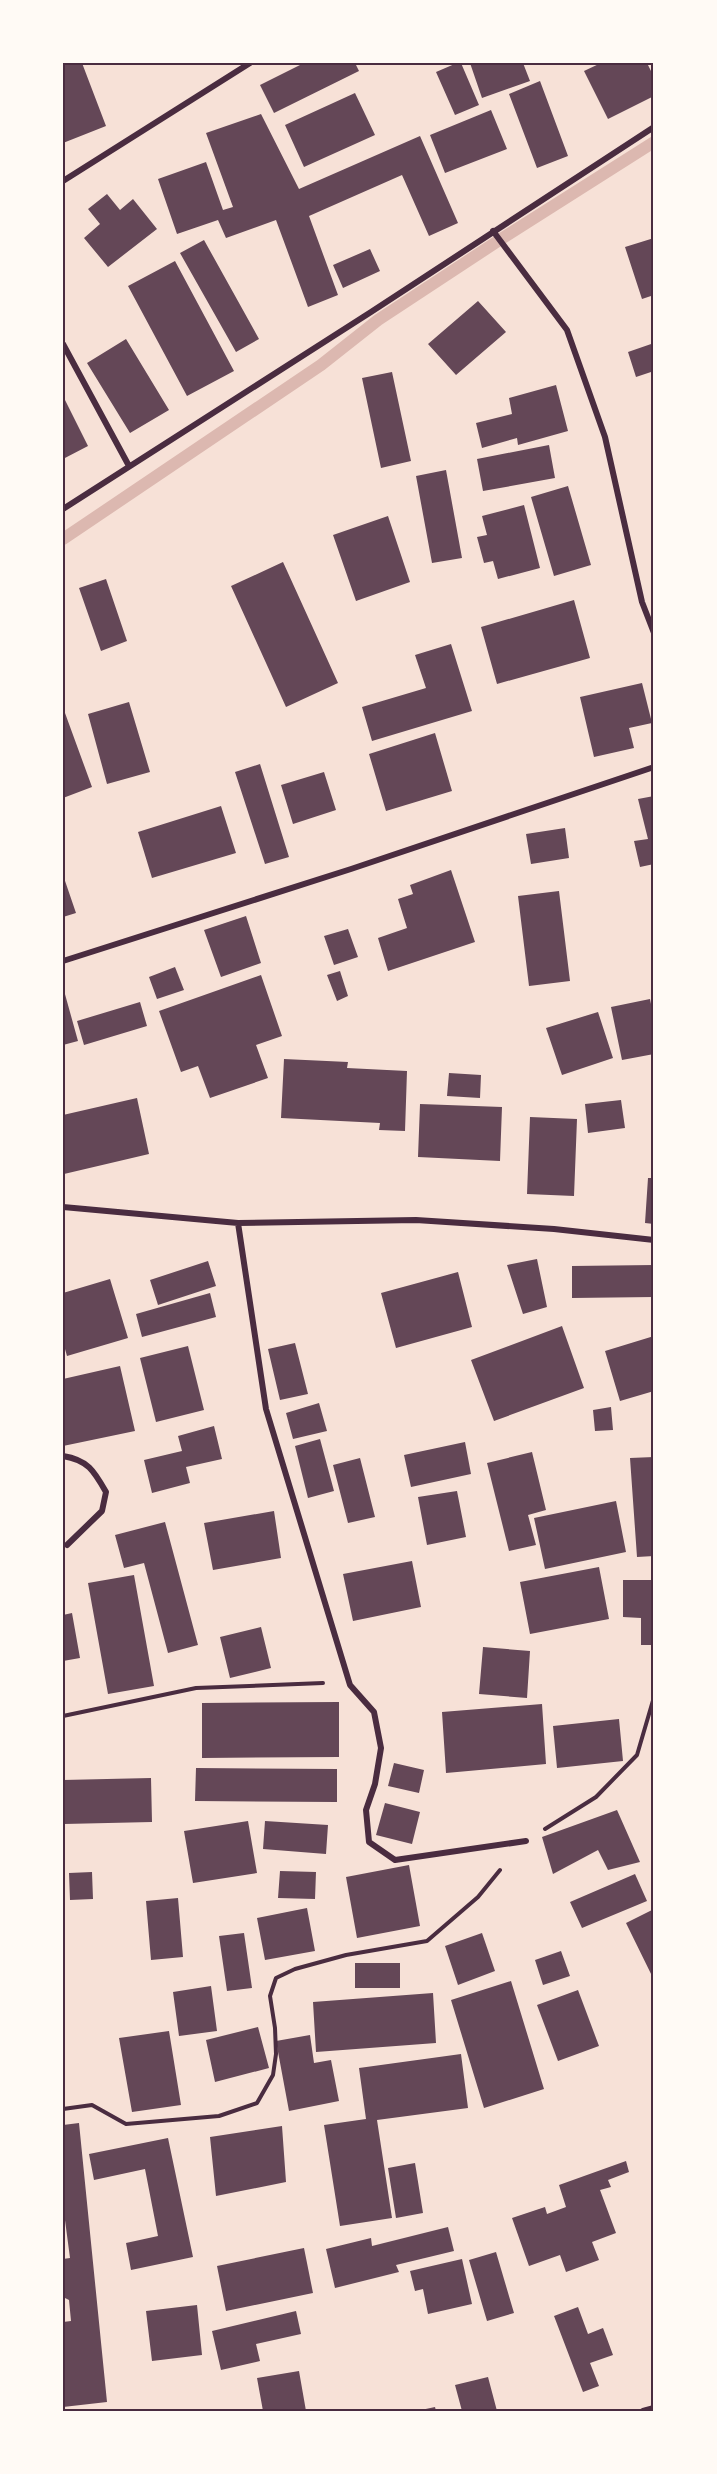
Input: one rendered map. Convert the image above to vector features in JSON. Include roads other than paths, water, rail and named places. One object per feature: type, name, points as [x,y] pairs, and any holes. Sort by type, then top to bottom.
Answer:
[{"type":"street","points":[[63,180],[250,63]]},
{"type":"street","points":[[63,509],[654,127]]},
{"type":"street","points":[[493,231],[567,330],[605,437],[642,602],[654,633]]},
{"type":"street","points":[[63,344],[129,466]]},
{"type":"street","points":[[63,961],[340,872],[654,767]]},
{"type":"street","points":[[63,1207],[238,1223],[416,1220],[554,1229],[654,1240]]},
{"type":"street","points":[[238,1223],[266,1409],[350,1685],[374,1712],[381,1748],[375,1784],[366,1810],[369,1842],[395,1860],[526,1840]]},
{"type":"street","points":[[63,1456],[74,1458],[93,1469],[106,1492],[102,1511],[67,1545]]},
{"type":"street","points":[[643,2411],[654,2408]]},
{"type":"waterway","points":[[63,539],[321,365],[378,320],[654,142]]}]
